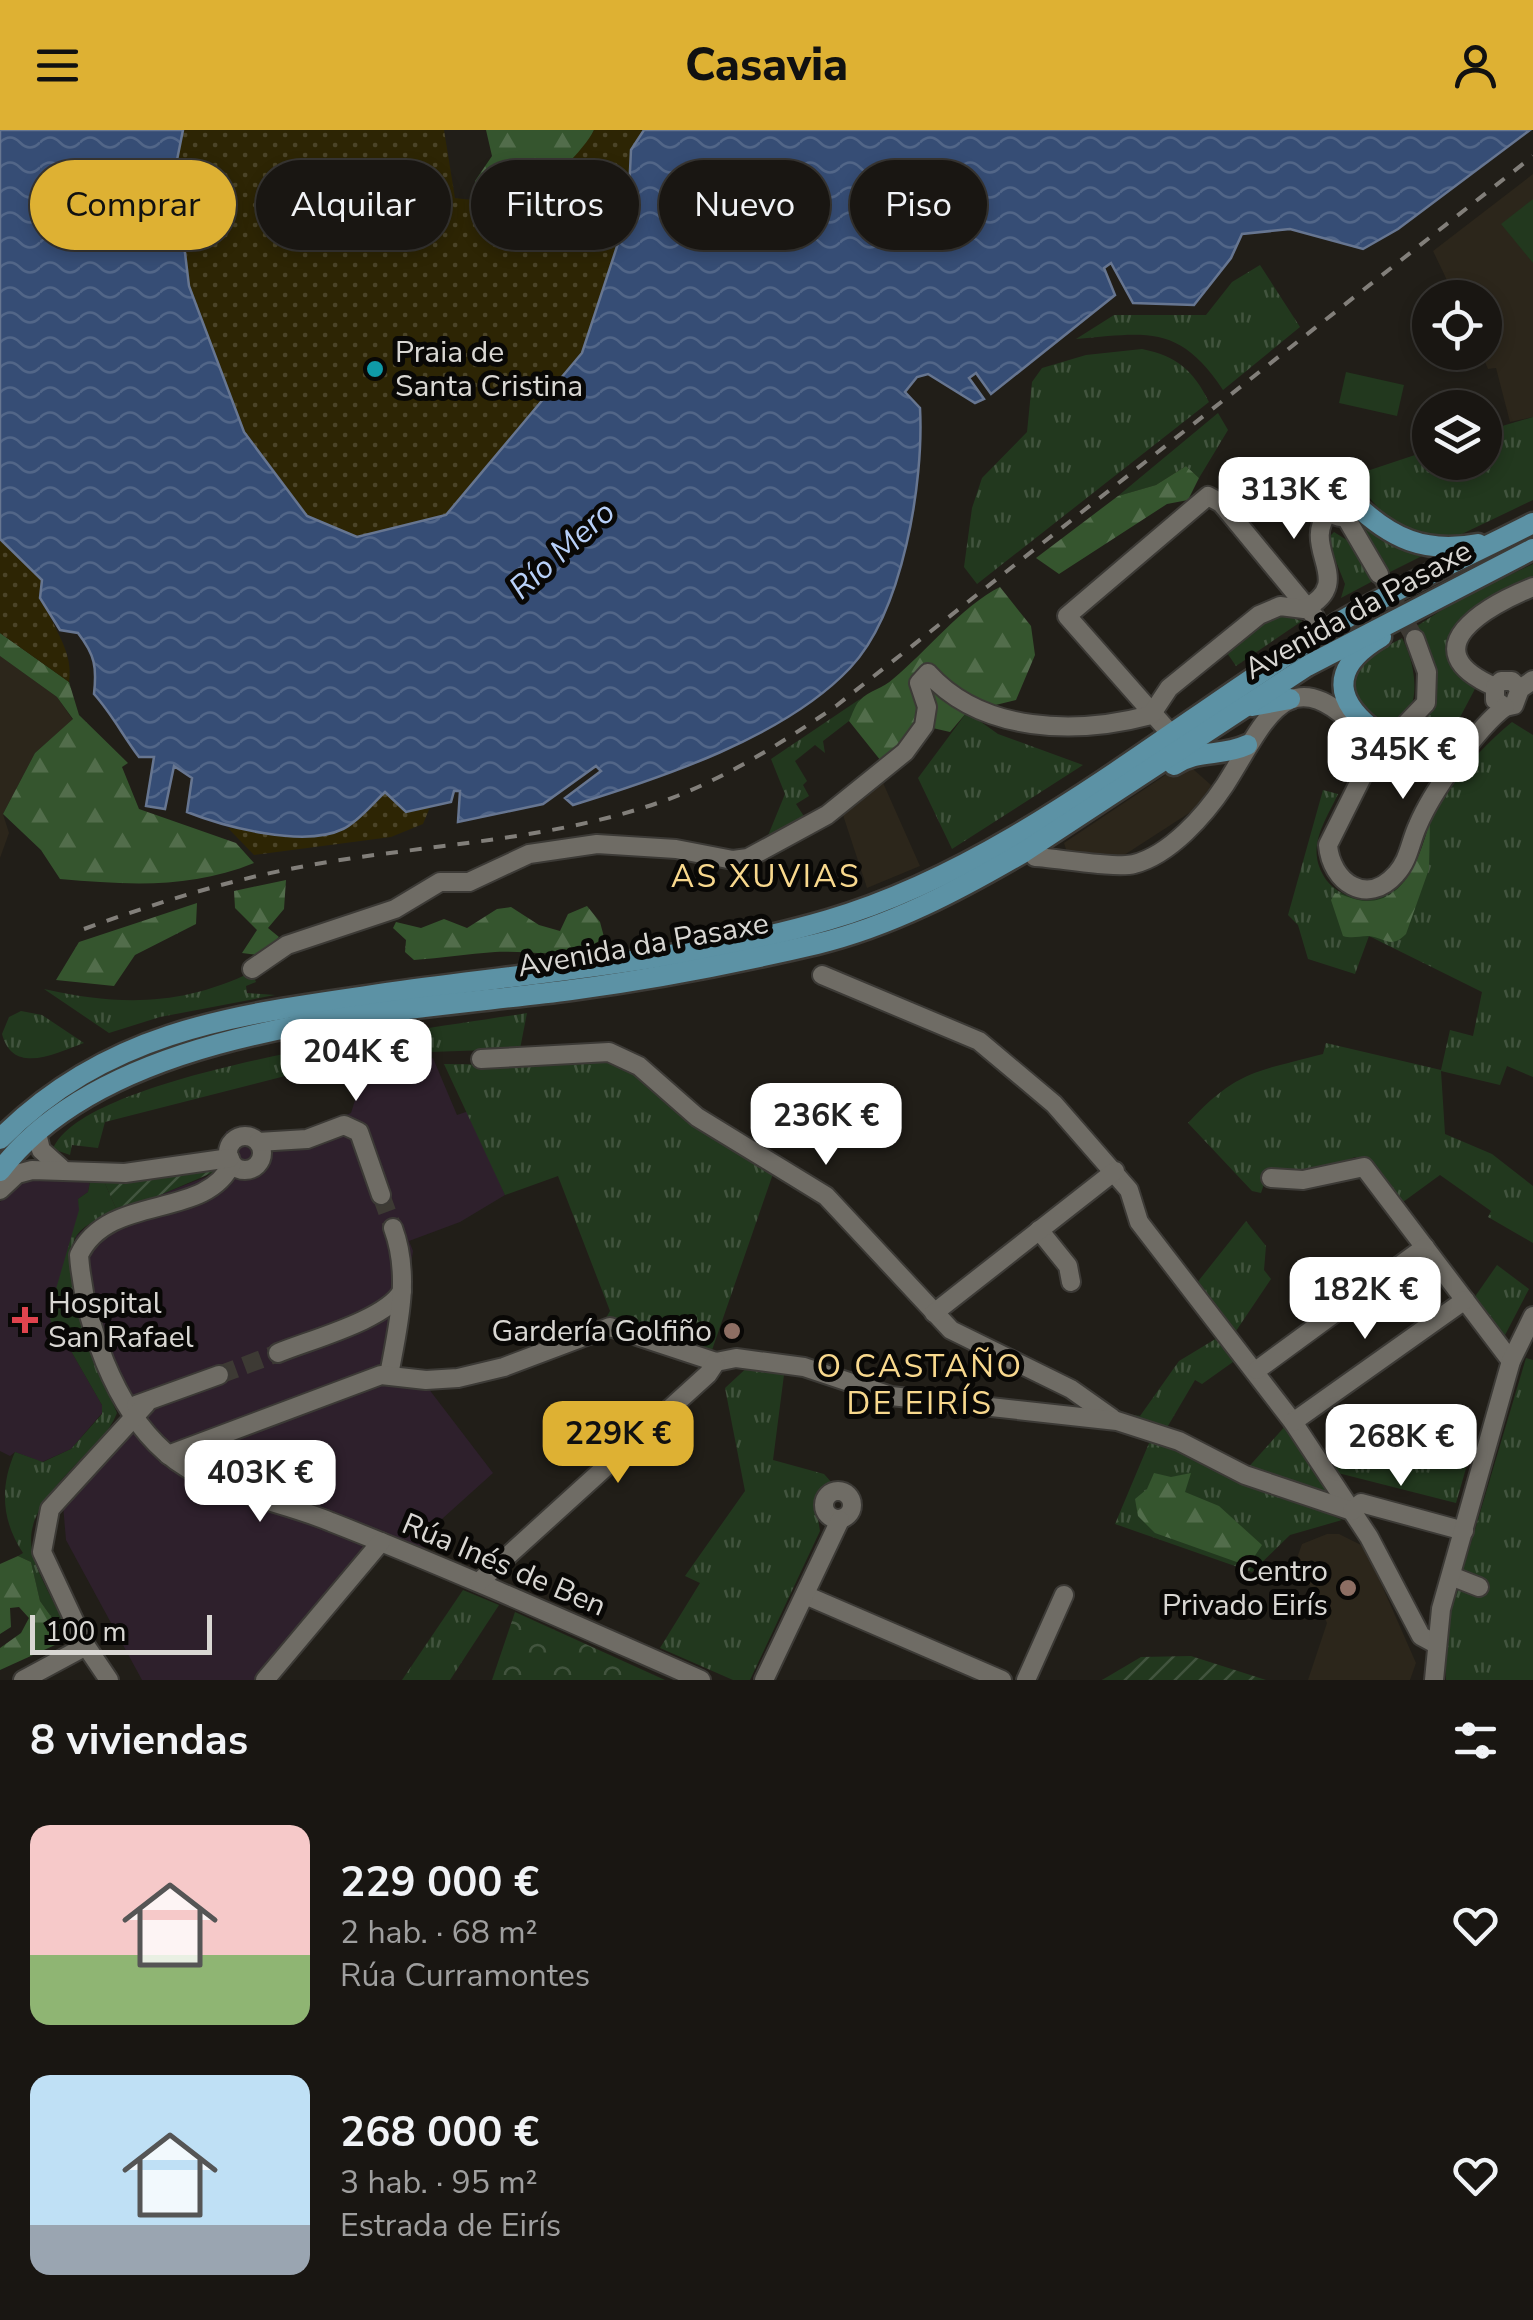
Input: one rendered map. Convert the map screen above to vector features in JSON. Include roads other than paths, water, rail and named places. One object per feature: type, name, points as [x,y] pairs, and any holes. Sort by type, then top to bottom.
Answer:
[{"type":"main road","points":[[1342,509],[1442,551],[1500,540]]},
{"type":"main road","name":"Avenida da Pasaxe","points":[[0,1139],[38,1101],[96,1064],[194,1026],[753,939],[843,915],[915,888],[967,862],[1307,642],[1533,524]]},
{"type":"main road","name":"Avenida da Pasaxe","points":[[0,1171],[37,1133],[101,1087],[207,1048],[308,1027],[723,964],[877,925],[968,884],[1245,707],[1276,701],[1358,636],[1533,549]]},
{"type":"main road","points":[[1372,736],[1347,704],[1343,682],[1350,663],[1368,645],[1464,584]]},
{"type":"main road","points":[[723,964],[747,968],[780,962],[873,936],[962,898],[1034,858],[1187,756],[1225,756],[1247,745]]},
{"type":"street","points":[[1170,733],[1067,616],[1208,496],[1220,503],[1308,608]]},
{"type":"street","name":"Avenida da Pasaxe","points":[[1342,509],[1380,574]]},
{"type":"street","points":[[1308,608],[1329,586],[1317,535],[1319,522],[1342,509]]},
{"type":"street","points":[[1495,687],[1468,669],[1460,657],[1461,632],[1473,616],[1533,587]]},
{"type":"street","points":[[1151,715],[1168,688],[1259,615],[1280,606],[1308,608]]},
{"type":"street","name":"Avenida da Pasaxe","points":[[1307,642],[1316,625],[1308,608]]},
{"type":"street","name":"Avenida da Pasaxe","points":[[1034,858],[1133,865],[1183,836],[1224,787],[1276,701],[1314,699],[1372,736],[1404,727],[1426,703],[1427,672],[1415,639]]},
{"type":"street","points":[[252,968],[287,946],[395,909],[440,882],[470,882],[529,854],[597,844],[676,849],[732,860],[748,858],[826,816],[905,752],[924,726],[927,707],[920,683],[928,673],[945,692],[976,710],[1028,724],[1071,724],[1151,715]]},
{"type":"street","points":[[1372,736],[1366,767],[1328,845],[1336,876],[1346,884],[1370,889],[1383,885],[1400,869],[1417,826],[1442,785],[1505,707],[1518,702],[1526,684],[1508,680],[1495,687]]},
{"type":"street","points":[[1495,687],[1495,700],[1505,707]]},
{"type":"street","points":[[822,975],[979,1041],[1054,1104],[1130,1190],[1139,1222],[1257,1370],[1352,1511],[1421,1636],[1434,1643]]},
{"type":"street","points":[[481,1059],[609,1052],[639,1066],[697,1117],[826,1196],[952,1330],[1071,1389],[1116,1421]]},
{"type":"street","points":[[0,1190],[17,1174],[61,1168],[125,1173],[231,1161],[241,1169],[257,1164],[262,1152],[258,1142],[307,1139],[344,1125],[360,1132],[381,1196]]},
{"type":"street","points":[[37,1133],[41,1150],[61,1168]]},
{"type":"street","points":[[135,1409],[91,1314],[79,1255],[98,1228],[206,1192],[225,1179],[231,1161]]},
{"type":"street","points":[[1271,1178],[1303,1180],[1364,1167],[1512,1361]]},
{"type":"street","points":[[934,1314],[1115,1171]]},
{"type":"street","points":[[389,1375],[402,1291],[402,1261],[394,1228]]},
{"type":"street","points":[[1039,1230],[1068,1266],[1071,1282]]},
{"type":"street","points":[[1257,1370],[1425,1247]]},
{"type":"street","points":[[278,1353],[367,1317],[396,1302],[402,1291]]},
{"type":"street","points":[[1293,1422],[1465,1300]]},
{"type":"street","points":[[1434,1680],[1434,1643],[1451,1576],[1512,1361],[1533,1316]]},
{"type":"street","points":[[168,1455],[389,1375],[426,1380],[458,1378],[504,1367],[610,1327],[716,1362],[736,1358],[804,1366],[890,1396],[1116,1421],[1179,1442],[1245,1475],[1352,1511]]},
{"type":"street","points":[[478,1582],[708,1374],[716,1362]]},
{"type":"street","points":[[109,1680],[86,1646],[42,1552],[50,1509],[135,1409],[219,1375]]},
{"type":"street","name":"Rúa Inés de Ben","points":[[135,1409],[168,1455],[194,1474],[381,1542],[701,1680]]},
{"type":"street","points":[[1352,1511],[1361,1503],[1464,1531]]},
{"type":"street","points":[[764,1680],[840,1520]]},
{"type":"street","points":[[266,1680],[381,1542]]},
{"type":"street","points":[[1451,1576],[1479,1586]]},
{"type":"street","points":[[804,1594],[1002,1680]]},
{"type":"street","points":[[1026,1680],[1064,1595]]},
{"type":"street","points":[[22,1680],[86,1646]]},
{"type":"water","name":"Río Mero","points":[[0,130],[183,130],[177,160],[30,160],[30,250],[185,250],[189,286],[244,432],[307,516],[357,537],[446,515],[582,353],[616,250],[639,250],[639,160],[631,160],[631,150],[644,130],[1530,130],[1398,229],[1363,249],[1290,229],[1242,234],[1231,258],[1194,305],[1133,303],[1111,263],[1104,268],[1115,295],[991,394],[976,373],[969,378],[984,399],[975,403],[928,374],[917,377],[905,392],[920,408],[918,472],[906,545],[884,614],[850,668],[823,693],[757,735],[682,768],[573,805],[565,798],[601,771],[596,766],[543,804],[458,822],[460,791],[454,791],[451,802],[406,812],[385,792],[349,826],[308,836],[243,829],[187,812],[192,778],[174,766],[165,809],[146,806],[154,757],[139,757],[94,694],[95,669],[88,648],[78,633],[60,630],[40,598],[42,580],[0,539]]},
{"type":"tunnel","points":[[1379,574],[1415,639]]},
{"type":"tunnel","points":[[381,1195],[393,1228]]},
{"type":"tunnel","points":[[219,1375],[278,1353]]},
{"type":"railway","points":[[84,929],[188,894],[268,874],[583,824],[677,796],[739,767],[836,706],[1533,156]]},
{"type":"place","name":"Praia de Santa Cristina","points":[[375,369]]},
{"type":"place","name":"Hospital San Rafael","points":[[25,1320]]},
{"type":"place","name":"Gardería Golfiño","points":[[732,1331]]},
{"type":"place","name":"Centro Privado Eirís","points":[[1348,1588]]},
{"type":"district","name":"AS XUVIAS","points":[[766,876]]},
{"type":"district","name":"O CASTAÑO DE EIRÍS","points":[[920,1384]]}]
